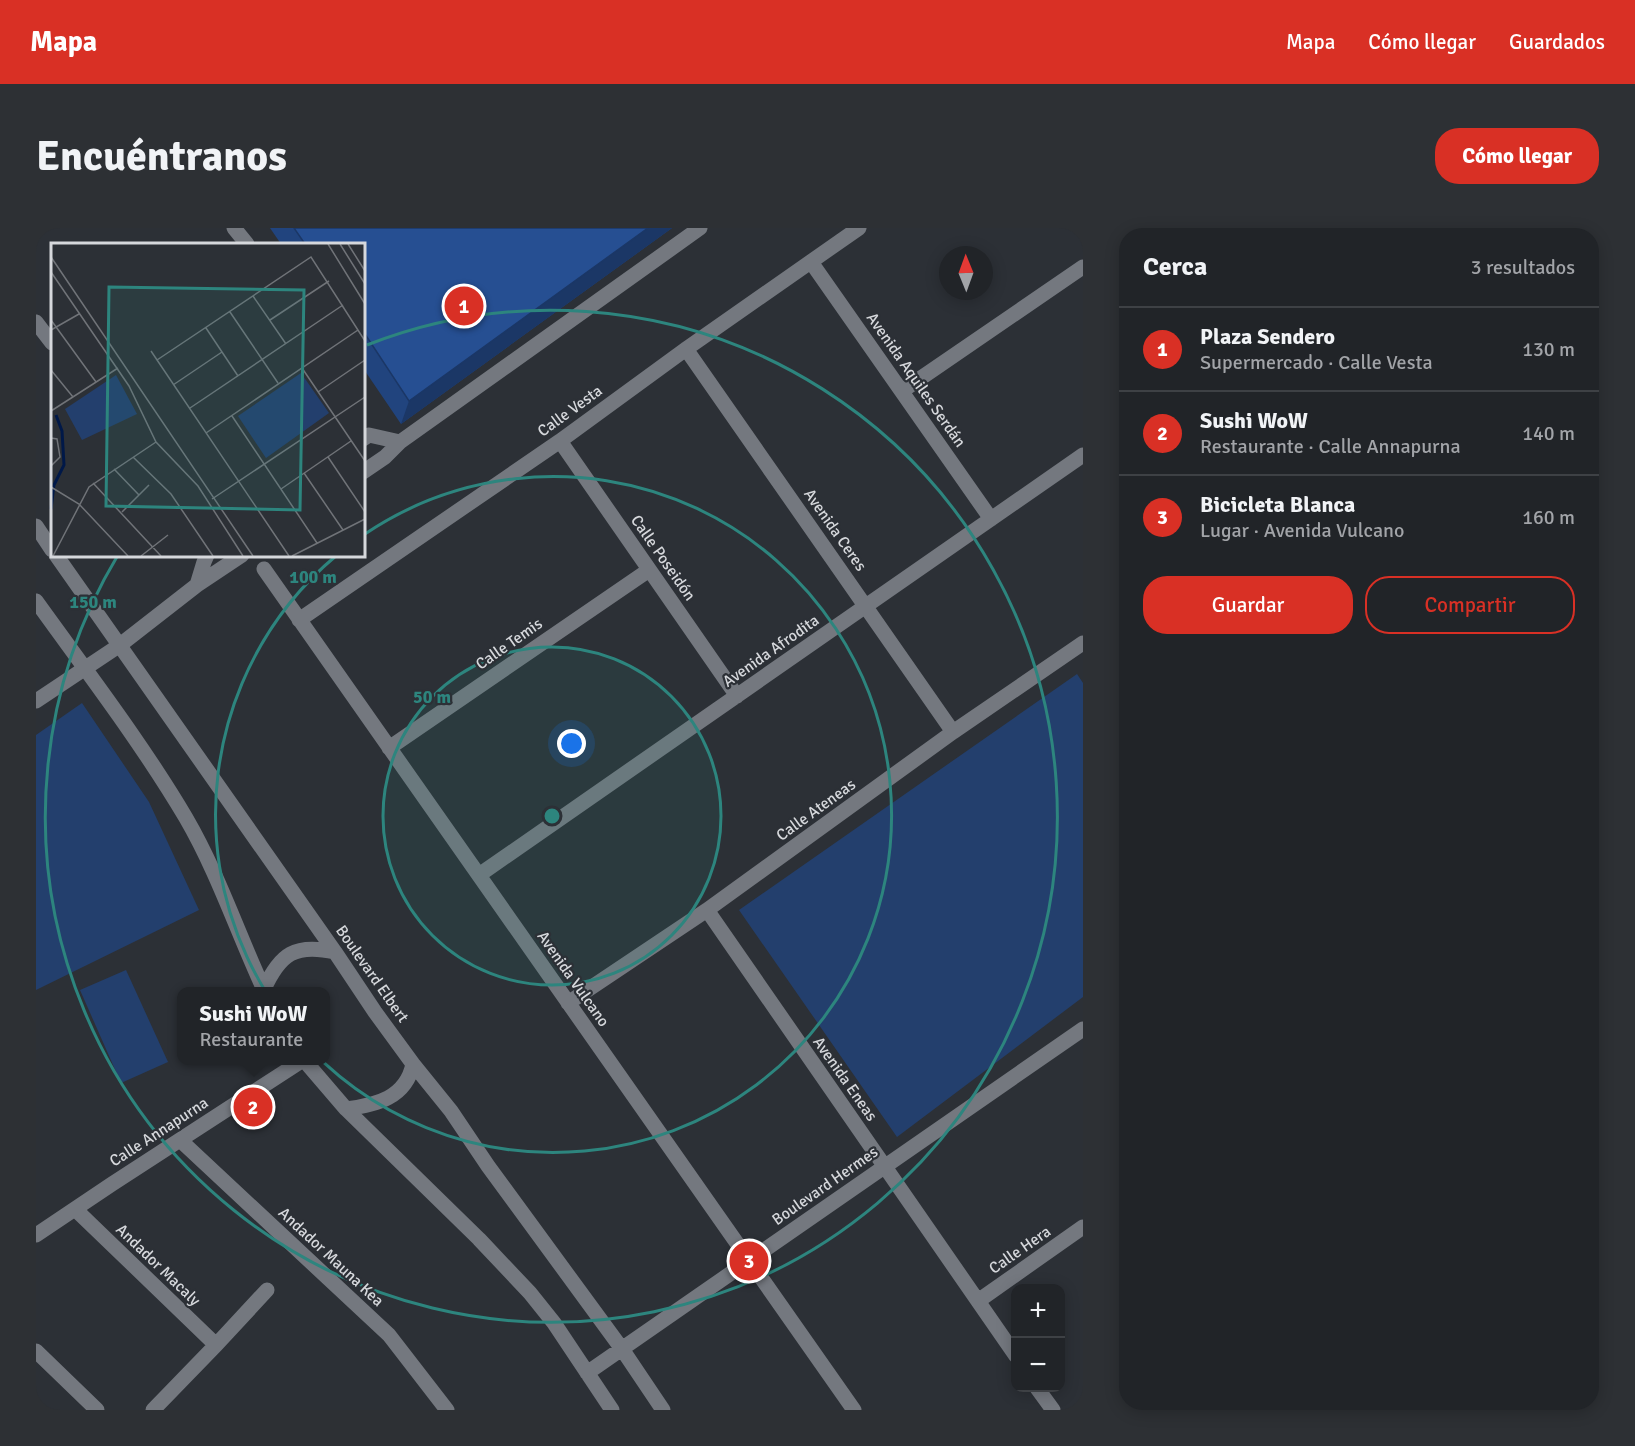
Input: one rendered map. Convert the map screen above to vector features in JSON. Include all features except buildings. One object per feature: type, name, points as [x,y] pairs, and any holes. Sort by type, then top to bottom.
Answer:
[{"type":"street","points":[[234,228],[246,243]]},
{"type":"street","points":[[364,471],[385,458],[400,441],[700,228]]},
{"type":"street","name":"Calle Vesta","points":[[299,620],[560,441],[686,349],[859,228]]},
{"type":"street","name":"Avenida Aquiles Serdán","points":[[811,262],[991,519]]},
{"type":"street","points":[[902,391],[1083,267]]},
{"type":"street","points":[[36,322],[51,342]]},
{"type":"street","name":"Avenida Ceres","points":[[686,349],[953,732]]},
{"type":"street","points":[[365,434],[400,441]]},
{"type":"street","points":[[365,434],[385,458]]},
{"type":"street","name":"Calle Poseidón","points":[[560,441],[737,696]]},
{"type":"street","name":"Avenida Afrodita","points":[[479,875],[1083,454]]},
{"type":"street","points":[[36,526],[51,548]]},
{"type":"street","name":"Boulevard Elbert","points":[[57,556],[375,1012],[451,1111],[488,1166],[622,1349],[663,1410]]},
{"type":"street","points":[[197,585],[207,556]]},
{"type":"street","points":[[36,701],[85,670],[197,585],[240,556]]},
{"type":"street","name":"Avenida Vulcano","points":[[264,569],[854,1410]]},
{"type":"street","name":"Calle Temis","points":[[389,748],[649,570]]},
{"type":"street","points":[[36,601],[148,759],[185,818],[210,864],[263,987]]},
{"type":"street","name":"Calle Ateneas","points":[[568,1003],[707,910],[953,732],[1082,645]]},
{"type":"street","name":"Avenida Eneas","points":[[707,910],[1011,1349]]},
{"type":"street","points":[[266,987],[278,963],[287,955],[309,948],[335,952]]},
{"type":"street","name":"Boulevard Hermes","points":[[587,1373],[1083,1029]]},
{"type":"street","points":[[346,1109],[362,1107],[390,1097],[408,1080],[413,1064]]},
{"type":"street","name":"Calle Annapurna","points":[[36,1235],[296,1065]]},
{"type":"street","points":[[308,1065],[346,1109],[479,1239],[530,1293],[554,1323],[612,1410]]},
{"type":"street","name":"Andador Mauna Kea","points":[[180,1140],[389,1335],[447,1410]]},
{"type":"street","name":"Andador Macaly","points":[[76,1210],[216,1346]]},
{"type":"street","name":"Calle Hera","points":[[978,1302],[1083,1227]]},
{"type":"street","points":[[153,1410],[267,1290]]},
{"type":"street","points":[[36,1351],[97,1410]]},
{"type":"street","points":[[1040,1392],[1053,1410]]},
{"type":"shaded area","points":[[1077,674],[1083,683],[1083,997],[897,1137],[739,910]]},
{"type":"shaded area","points":[[82,703],[149,802],[199,910],[36,990],[36,735]]},
{"type":"shaded area","points":[[126,970],[168,1062],[121,1083],[80,990]]},
{"type":"place","name":"Plaza Sendero","points":[[464,306]]},
{"type":"place","name":"Sushi WoW","points":[[253,1107]]},
{"type":"place","name":"Bicicleta Blanca","points":[[749,1261]]}]
